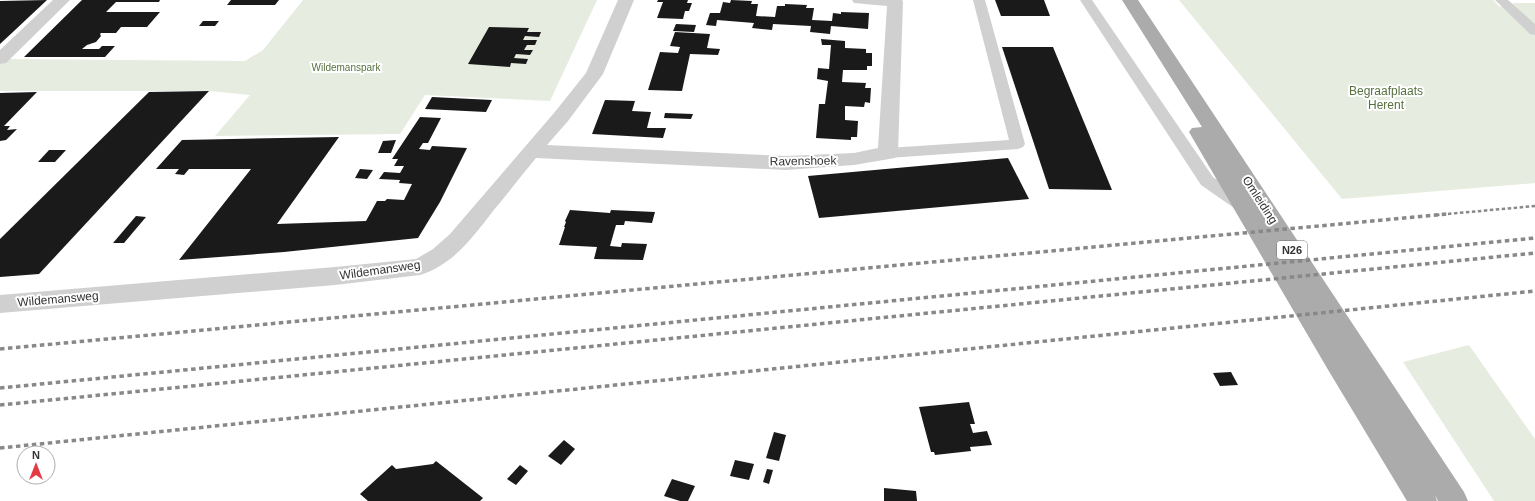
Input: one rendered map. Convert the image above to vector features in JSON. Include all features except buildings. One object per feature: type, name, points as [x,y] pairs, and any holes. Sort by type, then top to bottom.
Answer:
[{"type":"main road","name":"Omleiding","points":[[1117,0],[1423,501]]},
{"type":"main road","name":"Omleiding","points":[[1130,0],[1454,501]]},
{"type":"street","points":[[0,59],[62,0]]},
{"type":"street","name":"Wildemansweg","points":[[0,304],[420,267],[441,255],[458,240],[561,117],[594,74],[626,0]]},
{"type":"street","points":[[860,0],[895,2],[888,154]]},
{"type":"street","name":"Ravenshoek","points":[[531,151],[786,163],[854,159],[888,154]]},
{"type":"lane","points":[[888,154],[1018,144],[979,0]]},
{"type":"lane","points":[[1086,0],[1207,181],[1243,206]]},
{"type":"lane","points":[[1501,0],[1535,30]]},
{"type":"green space","name":"Wildemanspark","points":[[303,0],[597,0],[550,101],[425,95],[400,134],[215,136],[250,95],[209,91],[0,91],[0,64],[5,59],[245,61],[263,50]]},
{"type":"green space","name":"Begraafplaats Herent","points":[[1179,0],[1493,0],[1500,7],[1515,3],[1535,3],[1535,183],[1342,199]]},
{"type":"green space","points":[[1469,345],[1535,439],[1535,501],[1494,501],[1403,362]]},
{"type":"railway","points":[[1447,214],[1535,206]]},
{"type":"railway","points":[[0,349],[1447,214]]},
{"type":"railway","points":[[1436,215],[1447,214]]},
{"type":"railway","points":[[0,388],[1535,238]]},
{"type":"railway","points":[[0,405],[1535,253]]},
{"type":"railway","points":[[0,448],[1535,291]]}]
